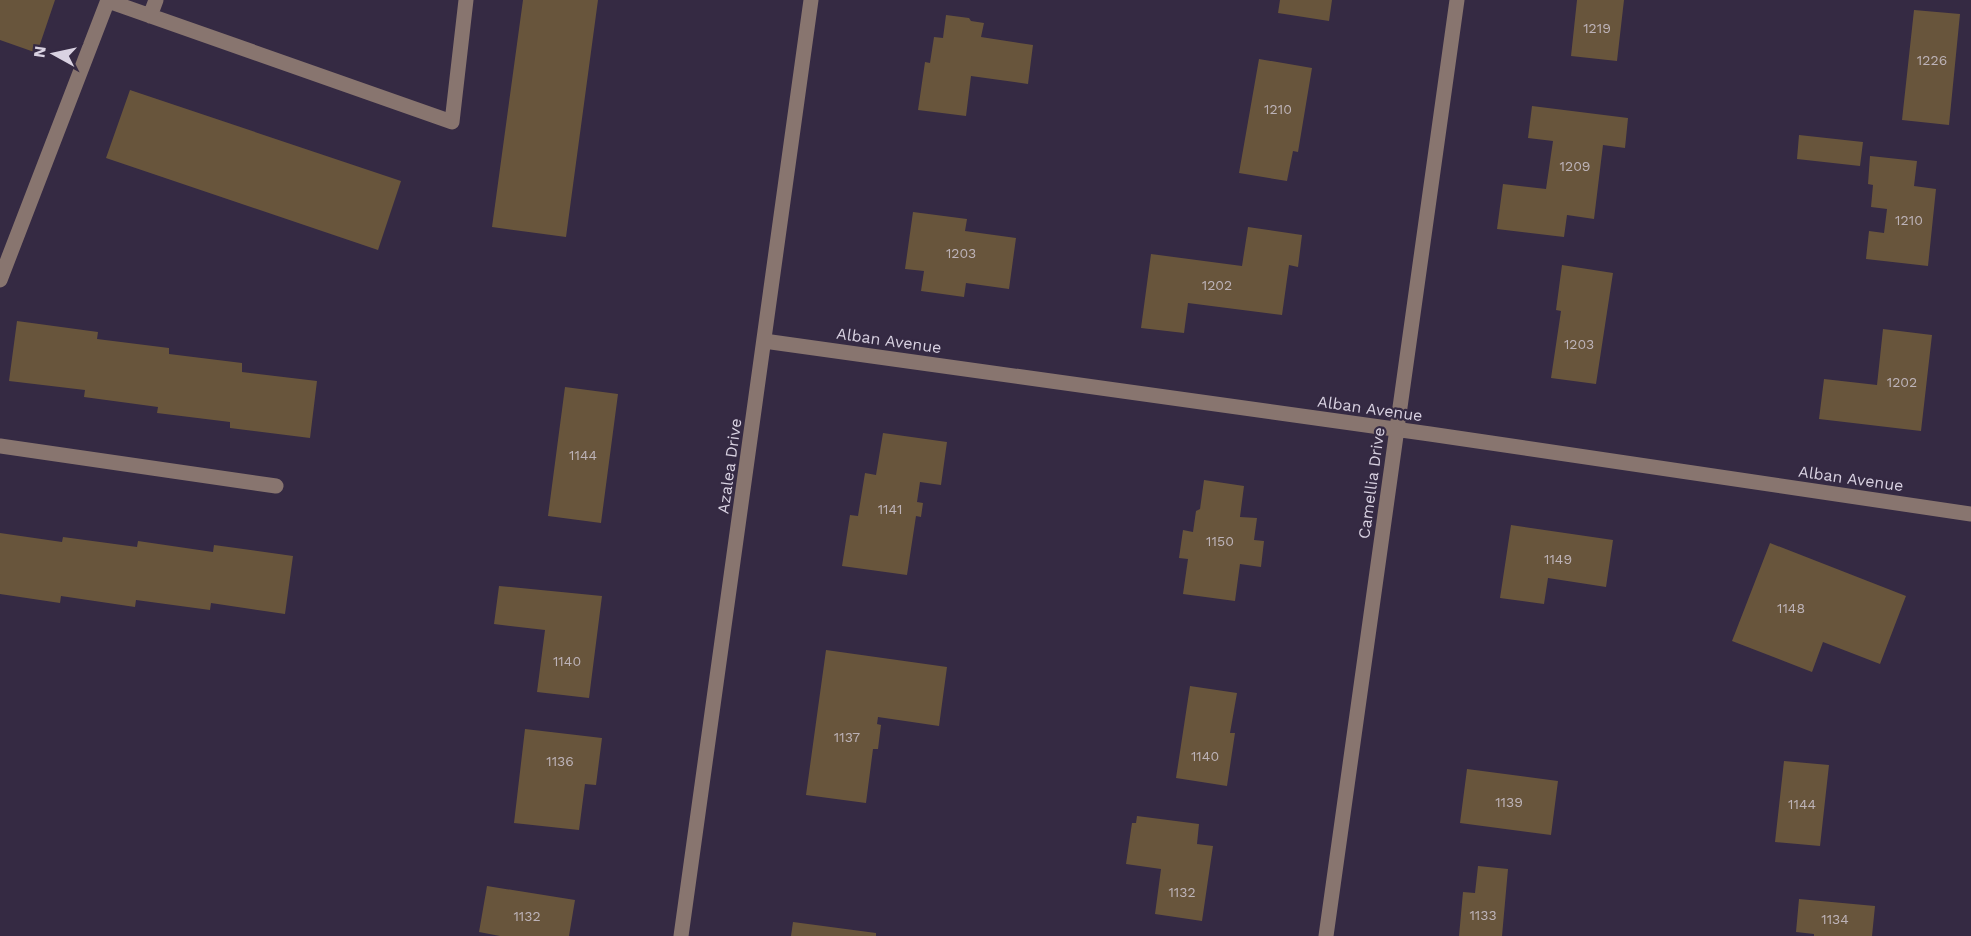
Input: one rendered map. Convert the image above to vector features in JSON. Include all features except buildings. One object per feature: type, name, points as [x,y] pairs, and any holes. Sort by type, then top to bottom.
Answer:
[{"type":"street","points":[[0,280],[108,0],[452,123],[466,0]]},
{"type":"street","points":[[150,16],[156,0]]},
{"type":"street","name":"Azalea Drive","points":[[681,936],[811,0]]},
{"type":"street","name":"Camellia Drive","points":[[1326,936],[1457,0]]},
{"type":"street","name":"Alban Avenue","points":[[764,341],[1971,514]]},
{"type":"street","points":[[0,446],[276,486]]}]
